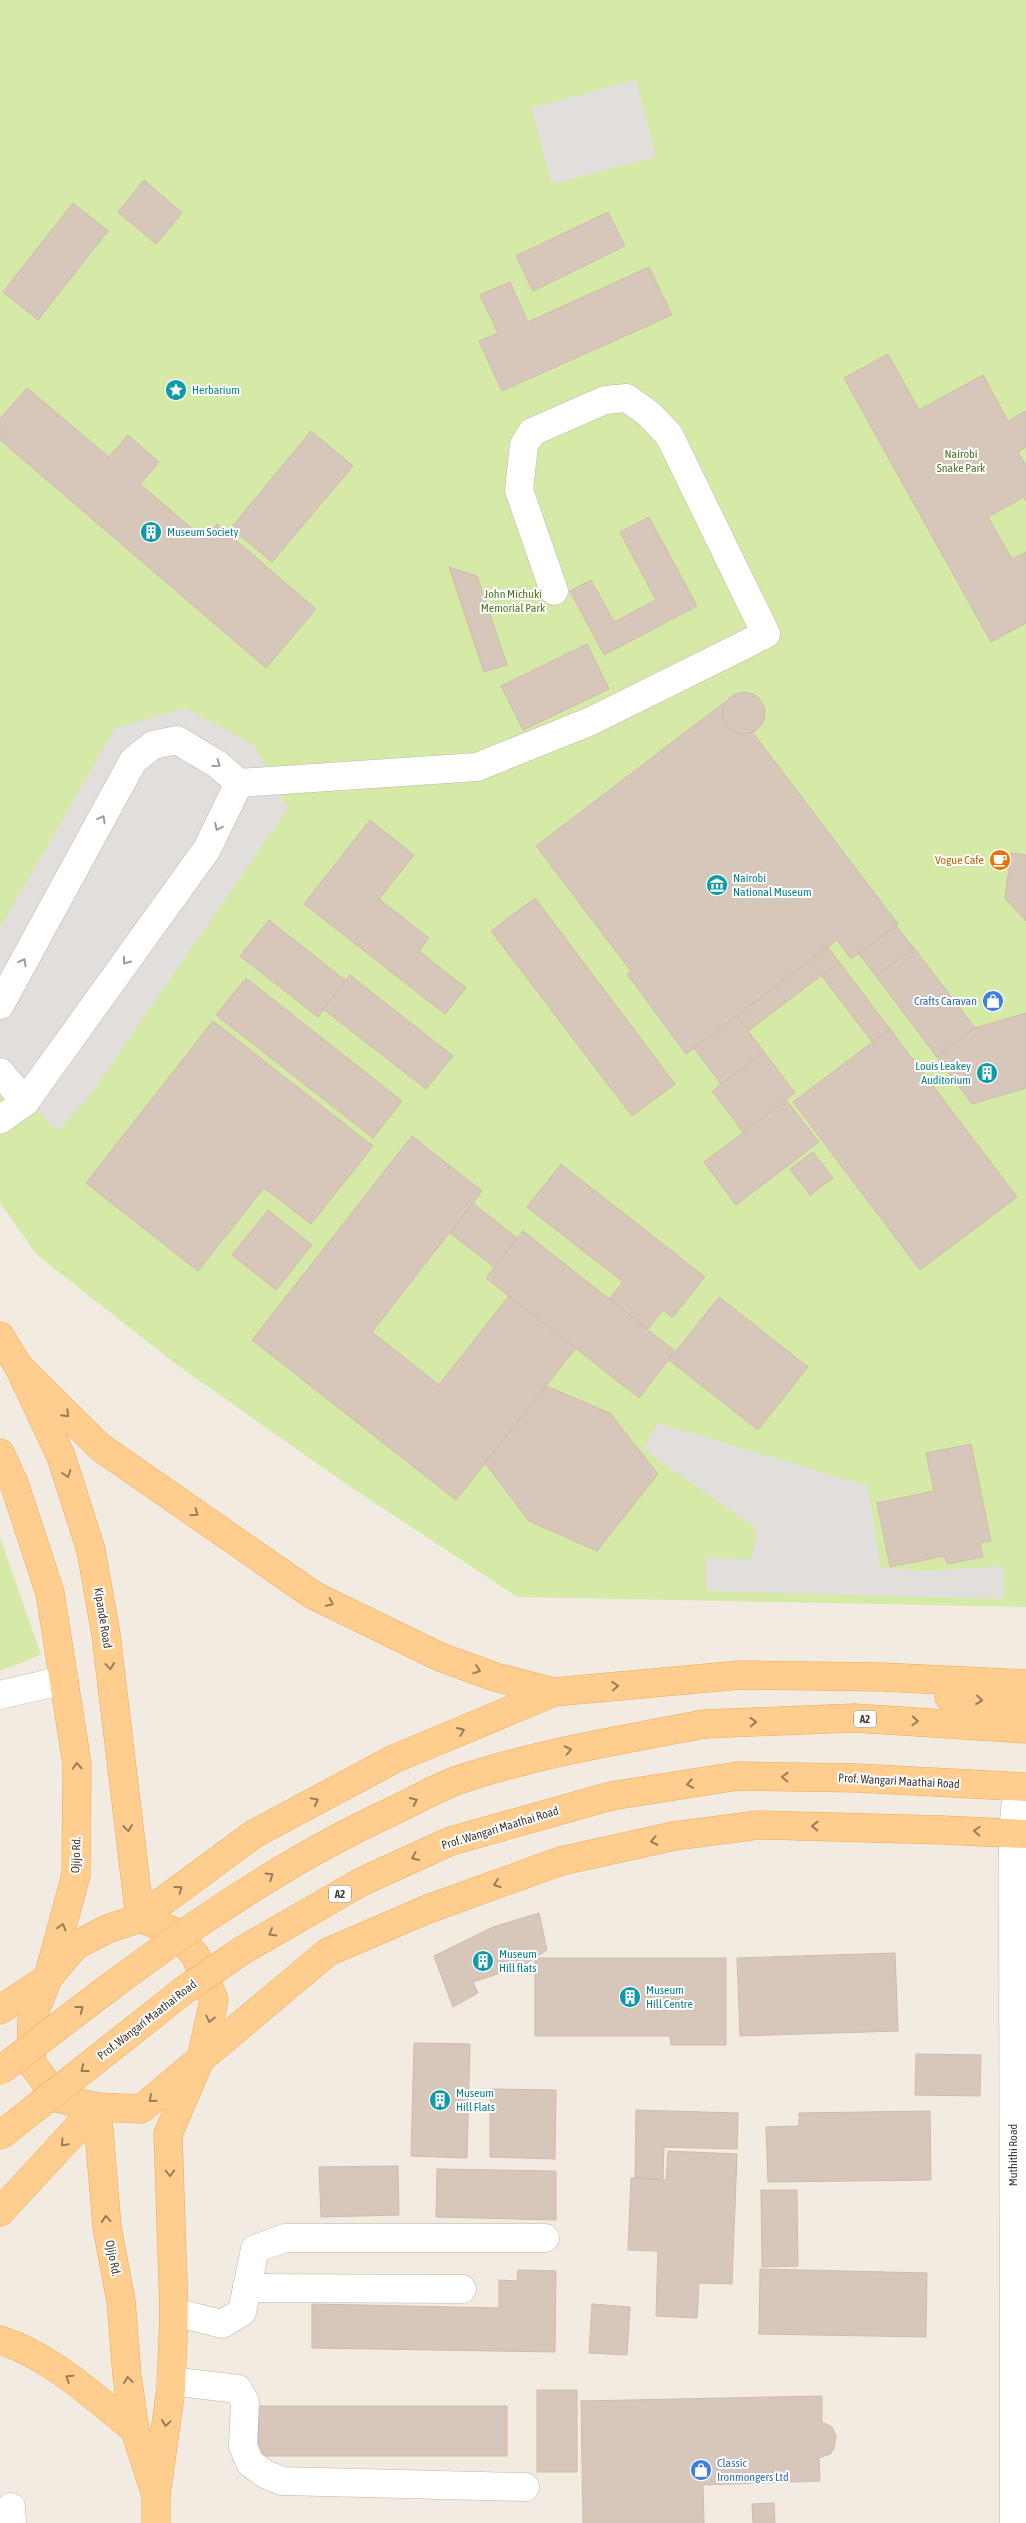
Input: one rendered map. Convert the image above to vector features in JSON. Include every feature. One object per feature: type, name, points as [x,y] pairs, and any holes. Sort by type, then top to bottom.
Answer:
[{"type":"main road","name":"Kipande Road","points":[[0,1336],[19,1367],[61,1456],[91,1550],[106,1635],[140,1918]]},
{"type":"main road","points":[[19,1367],[100,1447],[313,1595],[440,1657],[495,1677],[554,1692]]},
{"type":"main road","name":"Ojijo Rd.","points":[[0,1453],[15,1486],[50,1593],[77,1764],[76,1875],[48,1978],[32,2018],[31,2062],[57,2098],[97,2107],[107,2227],[121,2301],[127,2376],[135,2430],[156,2495]]},
{"type":"main road","points":[[0,2010],[48,1978],[75,1946],[107,1928],[140,1918],[254,1834],[394,1759],[554,1692],[740,1675],[882,1677],[1026,1684]]},
{"type":"main road","points":[[882,1677],[906,1692],[1026,1705]]},
{"type":"main road","name":"A2","points":[[0,2071],[169,1943],[272,1874],[356,1828],[457,1781],[563,1751],[704,1724],[854,1718],[1026,1729]]},
{"type":"main road","name":"Prof. Wangari Maathai Road","points":[[0,2136],[184,1991],[243,1950],[361,1882],[451,1841],[611,1796],[738,1776],[857,1778],[1021,1787]]},
{"type":"main road","points":[[0,2212],[97,2107],[141,2109],[328,1952],[428,1909],[561,1861],[674,1836],[758,1825],[1020,1834]]},
{"type":"main road","points":[[140,1918],[172,1931],[195,1955],[214,2000],[202,2056],[168,2134],[174,2312],[171,2381],[156,2495],[156,2523]]},
{"type":"main road","points":[[0,2340],[24,2348],[82,2387],[135,2430]]},
{"type":"street","points":[[0,1005],[133,761],[153,745],[177,740],[217,764],[239,783],[477,767],[591,722],[766,634],[669,435],[649,414],[627,398],[605,400],[532,432],[524,445],[518,490],[554,591]]},
{"type":"street","points":[[0,1120],[25,1102],[208,849],[239,783]]},
{"type":"street","points":[[0,1072],[25,1102]]},
{"type":"street","points":[[0,1695],[64,1680]]},
{"type":"street","name":"Muthithi Road","points":[[1014,2523],[1021,1787]]},
{"type":"street","points":[[174,2312],[222,2324],[242,2312],[255,2248],[285,2238],[545,2238]]},
{"type":"street","points":[[247,2288],[462,2289]]},
{"type":"street","points":[[171,2381],[238,2389],[245,2402],[243,2446],[250,2463],[265,2474],[282,2481],[525,2487]]},
{"type":"green space","name":"John Michuki Memorial Park","points":[[0,0],[1026,0],[1026,1607],[517,1597],[342,1481],[177,1365],[37,1255],[0,1203]]},
{"type":"green space","points":[[0,1537],[41,1655],[0,1671]]},
{"type":"shaded area","points":[[636,80],[656,157],[552,184],[531,108]]},
{"type":"shaded area","points":[[185,708],[254,745],[288,808],[88,1098],[58,1131],[0,1076],[0,928],[115,728]]},
{"type":"shaded area","points":[[658,1423],[868,1486],[881,1568],[928,1571],[1003,1566],[1004,1599],[707,1591],[705,1558],[752,1559],[757,1529],[643,1449]]},
{"type":"building","points":[[144,180],[182,213],[156,244],[118,212]]},
{"type":"building","points":[[73,203],[108,231],[38,320],[3,292]]},
{"type":"building","points":[[608,212],[625,246],[533,291],[516,256]]},
{"type":"building","points":[[649,267],[672,315],[502,391],[479,341],[498,333],[480,295],[510,282],[528,322]]},
{"type":"building","name":"Nairobi Snake Park","points":[[888,354],[919,410],[983,375],[1008,421],[1026,411],[1026,447],[1018,452],[1026,466],[1026,501],[1024,497],[988,517],[1012,559],[1026,552],[1026,623],[991,642],[844,378]]},
{"type":"building","name":"Museum Society","points":[[27,388],[109,457],[128,435],[159,462],[140,484],[204,539],[217,524],[316,609],[266,668],[0,440],[0,419]]},
{"type":"building","points":[[311,431],[353,466],[272,562],[231,528]]},
{"type":"building","points":[[649,517],[697,606],[604,655],[570,591],[591,580],[614,622],[656,600],[620,532]]},
{"type":"building","points":[[449,567],[477,576],[507,665],[484,672]]},
{"type":"building","points":[[587,644],[609,689],[523,730],[501,686]]},
{"type":"building","points":[[748,692],[756,695],[762,701],[765,713],[762,725],[756,731],[740,734],[732,731],[726,725],[723,709],[726,701],[732,695]]},
{"type":"building","name":"Nairobi National Museum","points":[[725,702],[722,715],[728,728],[740,734],[753,733],[898,924],[851,959],[837,940],[686,1054],[627,974],[631,971],[536,846]]},
{"type":"building","points":[[370,820],[414,855],[379,899],[429,938],[419,951],[466,988],[445,1014],[304,904]]},
{"type":"building","points":[[1011,853],[1026,855],[1026,921],[1005,898]]},
{"type":"building","points":[[535,898],[675,1084],[632,1116],[491,931]]},
{"type":"building","points":[[269,920],[346,981],[318,1017],[240,956]]},
{"type":"building","points":[[896,926],[914,948],[876,976],[859,954]]},
{"type":"building","points":[[828,947],[839,962],[748,1031],[737,1016]]},
{"type":"building","points":[[914,948],[975,1028],[937,1057],[876,976]]},
{"type":"building","points":[[839,962],[890,1029],[873,1043],[822,976]]},
{"type":"building","points":[[350,975],[453,1056],[426,1089],[323,1009]]},
{"type":"building","points":[[246,978],[402,1101],[373,1138],[216,1015]]},
{"type":"building","name":"Louis Leakey Auditorium","points":[[1026,1013],[1026,1088],[972,1104],[937,1057],[975,1028]]},
{"type":"building","points":[[737,1016],[764,1052],[721,1084],[694,1048]]},
{"type":"building","points":[[213,1021],[373,1146],[311,1224],[264,1188],[198,1271],[86,1183]]},
{"type":"building","points":[[890,1029],[1017,1197],[920,1270],[793,1102]]},
{"type":"building","points":[[764,1052],[795,1093],[743,1132],[712,1091]]},
{"type":"building","points":[[786,1100],[819,1142],[736,1205],[704,1162]]},
{"type":"building","points":[[412,1136],[482,1191],[372,1332],[439,1385],[509,1296],[576,1348],[456,1500],[252,1340]]},
{"type":"building","points":[[813,1152],[833,1178],[810,1195],[790,1169]]},
{"type":"building","points":[[561,1164],[705,1277],[672,1318],[663,1310],[648,1329],[609,1299],[623,1282],[527,1207]]},
{"type":"building","points":[[473,1203],[518,1239],[495,1268],[450,1233]]},
{"type":"building","points":[[268,1210],[312,1245],[276,1290],[232,1255]]},
{"type":"building","points":[[523,1231],[675,1351],[639,1398],[486,1278]]},
{"type":"building","points":[[719,1297],[808,1367],[758,1430],[669,1360]]},
{"type":"building","points":[[546,1386],[610,1413],[658,1474],[597,1551],[529,1521],[485,1463]]},
{"type":"building","points":[[971,1444],[991,1541],[980,1543],[983,1557],[947,1564],[945,1556],[890,1567],[877,1503],[934,1491],[926,1453]]},
{"type":"building","name":"Museum Hill flats","points":[[539,1913],[547,1950],[522,1966],[473,1982],[478,1993],[453,2007],[434,1956],[493,1927]]},
{"type":"building","points":[[895,1953],[898,2031],[740,2036],[737,1958]]},
{"type":"building","name":"Museum Hill Centre","points":[[535,1958],[726,1958],[726,2045],[671,2045],[670,2036],[535,2036]]},
{"type":"building","name":"Museum Hill Flats","points":[[414,2043],[470,2044],[467,2158],[411,2156]]},
{"type":"building","points":[[916,2054],[981,2055],[980,2096],[915,2095]]},
{"type":"building","name":"Museum Hill Flats","points":[[490,2089],[556,2090],[555,2159],[490,2157]]},
{"type":"building","points":[[636,2110],[738,2113],[737,2149],[664,2147],[663,2179],[635,2178]]},
{"type":"building","points":[[930,2111],[931,2180],[768,2182],[766,2127],[799,2126],[799,2113]]},
{"type":"building","points":[[668,2151],[737,2154],[732,2284],[699,2283],[697,2318],[656,2316],[658,2251],[628,2250],[631,2178],[666,2180]]},
{"type":"building","points":[[398,2166],[399,2215],[321,2217],[319,2167]]},
{"type":"building","points":[[437,2169],[556,2171],[556,2220],[436,2217]]},
{"type":"building","points":[[761,2190],[797,2190],[798,2266],[762,2267]]},
{"type":"building","points":[[760,2269],[927,2273],[926,2337],[759,2334]]},
{"type":"building","points":[[518,2270],[556,2271],[555,2352],[312,2348],[312,2304],[499,2308],[499,2280],[517,2281]]},
{"type":"building","points":[[592,2304],[630,2307],[627,2355],[589,2353]]},
{"type":"building","points":[[537,2390],[577,2390],[577,2472],[537,2472]]},
{"type":"building","name":"Classic Ironmongers Ltd","points":[[822,2396],[822,2422],[832,2427],[836,2436],[834,2449],[830,2454],[819,2458],[820,2481],[703,2485],[704,2523],[583,2523],[581,2401]]},
{"type":"building","points":[[258,2406],[507,2406],[507,2456],[259,2456]]},
{"type":"building","points":[[774,2503],[775,2523],[753,2523],[752,2504]]},
{"type":"place","name":"Herbarium","points":[[176,390]]},
{"type":"place","name":"Museum Society","points":[[151,532]]},
{"type":"place","name":"Vogue Cafe","points":[[1000,860]]},
{"type":"place","name":"Nairobi National Museum","points":[[717,885]]},
{"type":"place","name":"Crafts Caravan","points":[[993,1001]]},
{"type":"place","name":"Louis Leakey Auditorium","points":[[987,1073]]},
{"type":"place","name":"Museum Hill flats","points":[[483,1961]]},
{"type":"place","name":"Museum Hill Centre","points":[[630,1997]]},
{"type":"place","name":"Museum Hill Flats","points":[[440,2100]]},
{"type":"place","name":"Classic Ironmongers Ltd","points":[[701,2470]]}]
